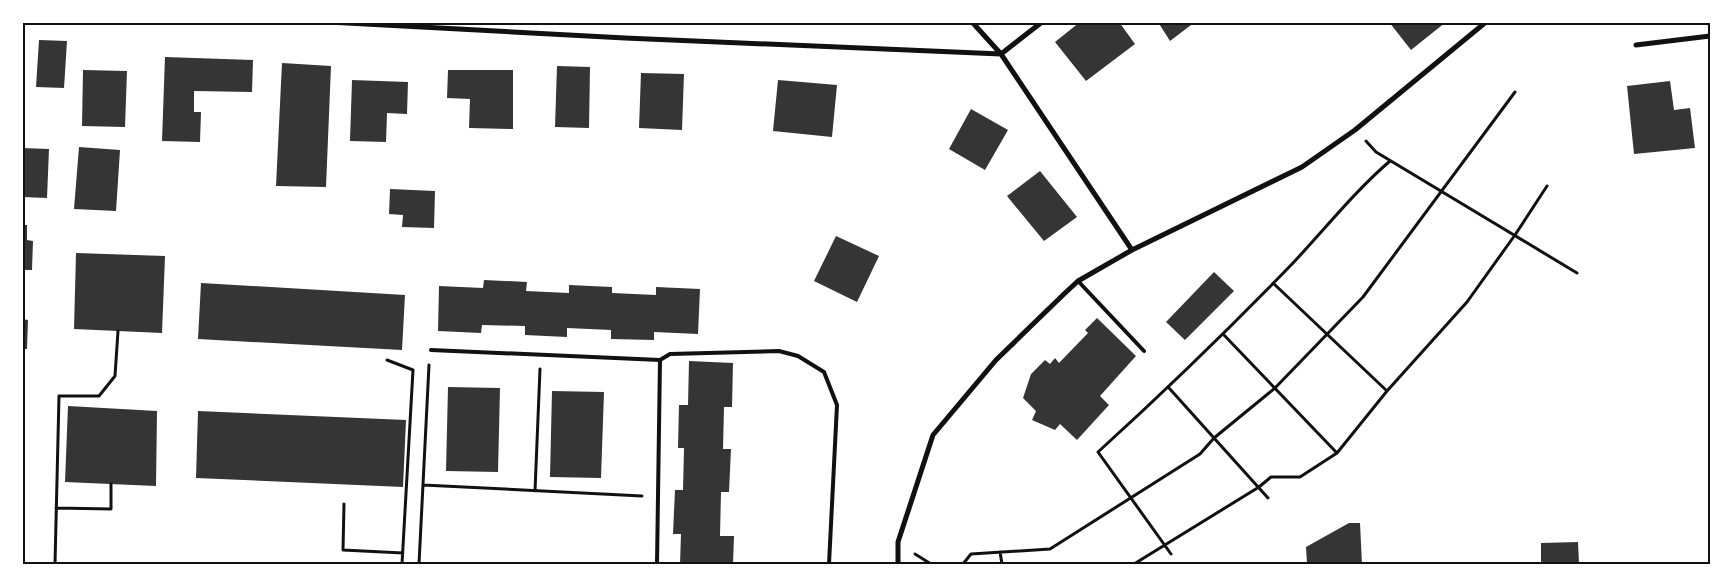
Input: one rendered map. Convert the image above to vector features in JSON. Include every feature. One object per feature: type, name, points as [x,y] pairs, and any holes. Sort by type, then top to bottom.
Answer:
[{"type":"street","points":[[328,22],[635,39],[1001,54],[1042,22]]},
{"type":"street","points":[[972,22],[1001,54],[1132,250]]},
{"type":"street","points":[[898,564],[898,542],[932,435],[996,360],[1078,281],[1132,250],[1302,167],[1355,130],[1486,22]]},
{"type":"street","points":[[1636,45],[1710,36]]},
{"type":"lane","points":[[1078,281],[1144,351]]},
{"type":"lane","points":[[431,350],[660,360],[670,354],[779,352],[798,356],[824,372],[837,405],[829,564]]},
{"type":"lane","points":[[657,564],[660,360]]},
{"type":"path","points":[[963,564],[972,554],[1050,549],[1200,454],[1214,438],[1275,388],[1363,297],[1515,92]]},
{"type":"path","points":[[1376,152],[1577,273]]},
{"type":"path","points":[[1171,554],[1098,452],[1169,388],[1273,283],[1368,180],[1390,161]]},
{"type":"path","points":[[1134,564],[1259,487],[1271,477],[1300,477],[1337,453],[1387,391],[1467,302],[1515,235],[1546,186]]},
{"type":"path","points":[[1273,283],[1387,391]]},
{"type":"path","points":[[55,564],[59,396],[99,396],[115,376],[118,331]]},
{"type":"path","points":[[1223,334],[1337,453]]},
{"type":"path","points":[[419,564],[429,358],[431,350]]},
{"type":"path","points":[[535,491],[540,354]]},
{"type":"path","points":[[387,360],[414,370],[402,564]]},
{"type":"path","points":[[1169,388],[1268,498]]},
{"type":"path","points":[[56,508],[111,509],[111,484]]},
{"type":"path","points":[[423,485],[658,497]]},
{"type":"path","points":[[344,504],[344,550],[403,553]]},
{"type":"path","points":[[1000,552],[1002,564]]},
{"type":"building","points":[[1080,22],[1119,22],[1135,44],[1086,81],[1055,42]]},
{"type":"building","points":[[1158,22],[1195,22],[1170,41]]},
{"type":"building","points":[[1389,22],[1446,22],[1411,50]]},
{"type":"building","points":[[39,40],[67,41],[64,88],[36,87]]},
{"type":"building","points":[[165,57],[253,60],[252,92],[194,91],[194,112],[201,112],[200,142],[162,141]]},
{"type":"building","points":[[282,63],[331,66],[326,187],[276,186]]},
{"type":"building","points":[[557,66],[590,67],[589,128],[555,127]]},
{"type":"building","points":[[83,70],[127,71],[125,127],[82,126]]},
{"type":"building","points":[[448,70],[513,70],[513,129],[469,128],[470,99],[447,98]]},
{"type":"building","points":[[641,73],[684,74],[682,130],[639,128]]},
{"type":"building","points":[[352,80],[408,82],[407,114],[387,113],[386,142],[350,141]]},
{"type":"building","points":[[778,80],[837,85],[832,137],[773,131]]},
{"type":"building","points":[[1670,81],[1674,110],[1690,108],[1695,148],[1634,154],[1627,86]]},
{"type":"building","points":[[971,109],[1008,130],[985,170],[949,149]]},
{"type":"building","points":[[79,147],[120,150],[116,211],[74,209]]},
{"type":"building","points":[[22,148],[49,149],[47,198],[22,197]]},
{"type":"building","points":[[1040,171],[1077,217],[1044,241],[1007,196]]},
{"type":"building","points":[[390,189],[435,191],[434,228],[402,227],[403,215],[389,214]]},
{"type":"building","points":[[22,225],[27,225],[27,240],[33,241],[32,270],[25,270],[24,285],[22,285]]},
{"type":"building","points":[[836,236],[879,256],[857,302],[814,281]]},
{"type":"building","points":[[76,253],[165,256],[162,333],[74,329]]},
{"type":"building","points":[[1214,272],[1234,291],[1185,340],[1166,322]]},
{"type":"building","points":[[484,280],[527,282],[526,291],[569,293],[569,285],[612,287],[612,293],[656,295],[656,287],[700,289],[698,334],[654,332],[654,340],[611,339],[611,330],[567,328],[567,337],[525,335],[525,326],[482,325],[481,333],[438,331],[439,286],[483,288]]},
{"type":"building","points":[[201,283],[405,295],[402,350],[198,339]]},
{"type":"building","points":[[1097,318],[1136,356],[1100,396],[1109,405],[1077,440],[1060,424],[1055,430],[1032,420],[1036,411],[1023,398],[1031,374],[1045,360],[1050,364],[1055,358],[1059,363],[1088,333],[1085,330]]},
{"type":"building","points":[[22,319],[28,320],[27,349],[22,349]]},
{"type":"building","points":[[689,361],[733,363],[732,407],[724,407],[723,449],[731,449],[729,492],[721,492],[720,536],[734,536],[733,564],[680,564],[681,534],[673,534],[675,490],[683,490],[684,448],[678,448],[679,405],[688,405]]},
{"type":"building","points":[[448,387],[500,388],[498,472],[446,471]]},
{"type":"building","points":[[552,391],[604,392],[601,478],[550,477]]},
{"type":"building","points":[[68,406],[157,411],[156,486],[65,482]]},
{"type":"building","points":[[198,411],[406,420],[403,487],[196,478]]},
{"type":"building","points":[[1349,523],[1360,523],[1362,564],[1307,564],[1306,547]]},
{"type":"building","points":[[1578,542],[1579,564],[1541,564],[1541,543]]}]
